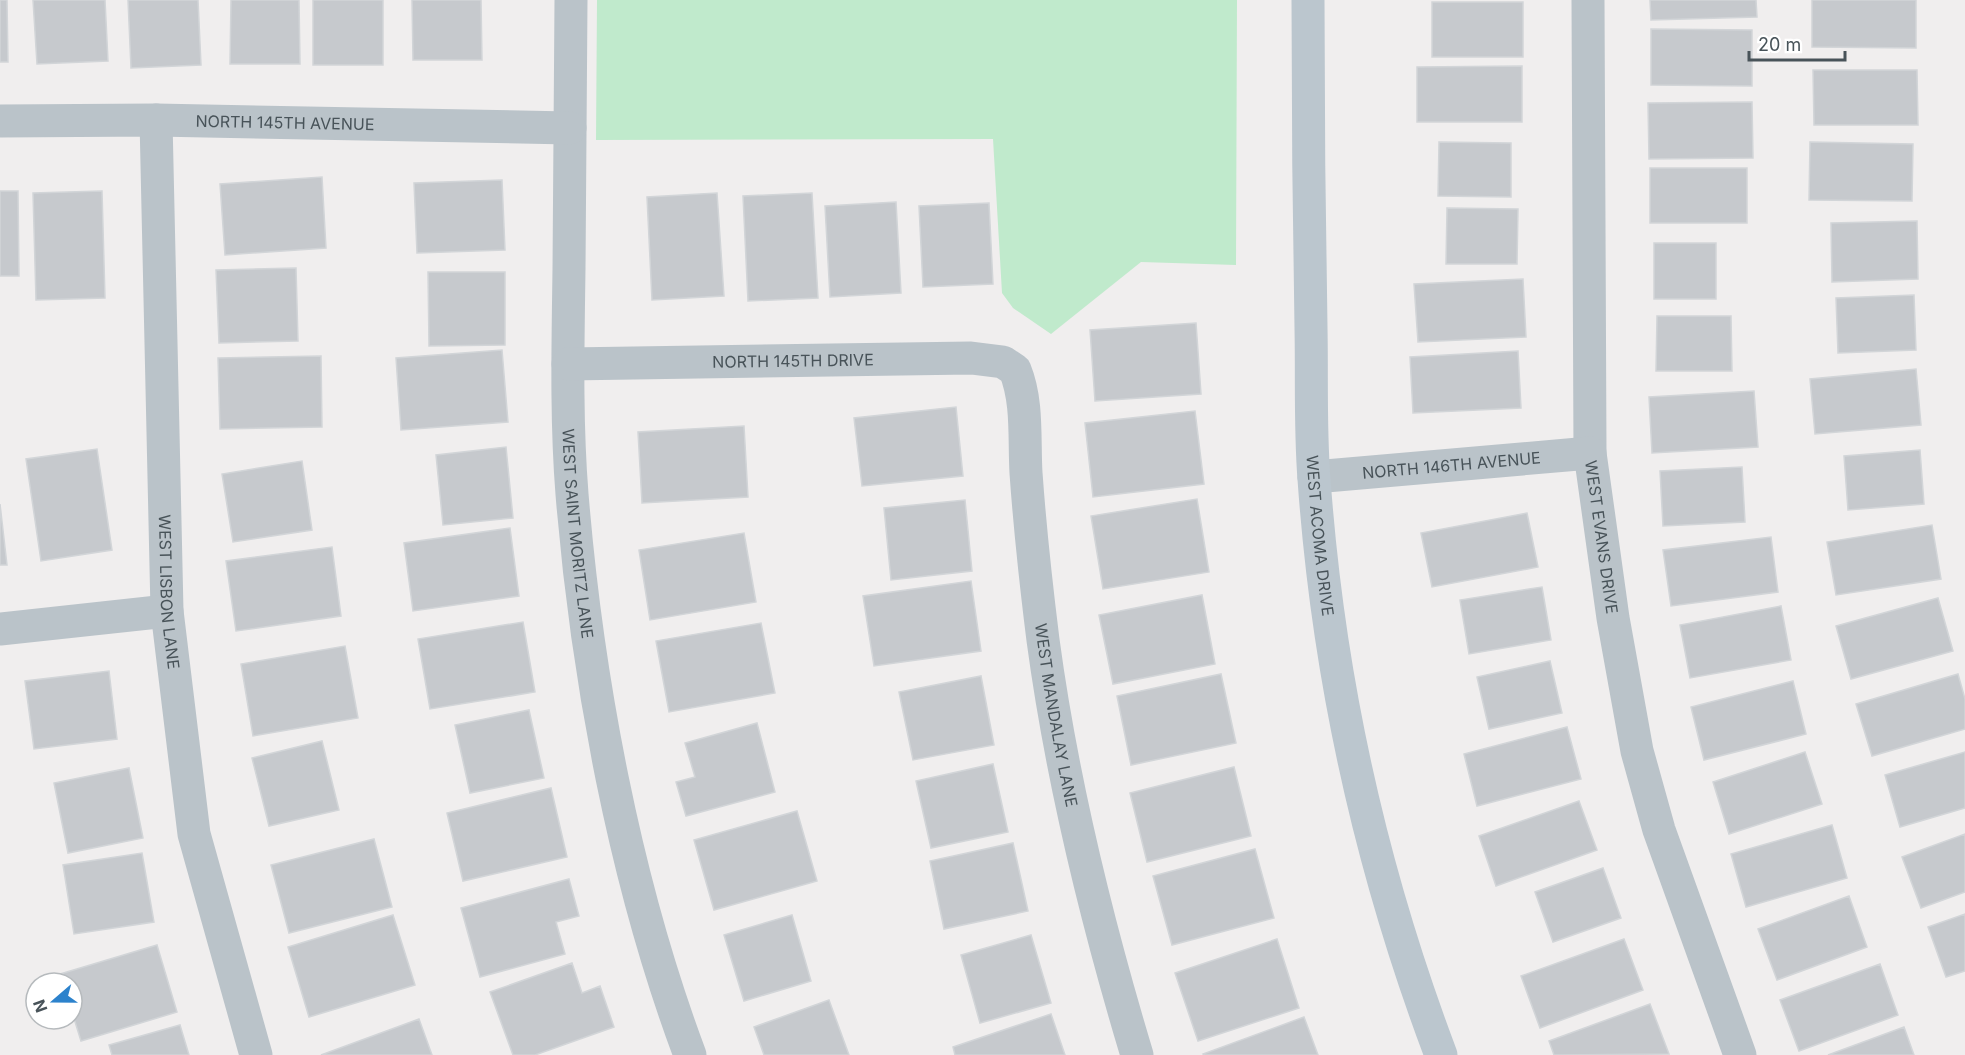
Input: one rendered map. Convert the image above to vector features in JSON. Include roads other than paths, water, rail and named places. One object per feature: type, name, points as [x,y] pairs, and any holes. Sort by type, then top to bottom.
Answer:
[{"type":"street","name":"WEST SAINT MORITZ LANE","points":[[570,0],[568,364],[572,493],[579,564],[606,736],[635,873],[690,1055]]},
{"type":"street","name":"WEST ACOMA DRIVE","points":[[1308,0],[1314,477],[1326,602],[1345,720],[1362,800],[1408,969],[1440,1055]]},
{"type":"street","name":"WEST EVANS DRIVE","points":[[1588,0],[1590,453],[1613,618],[1637,750],[1659,830],[1740,1055]]},
{"type":"street","name":"NORTH 145TH AVENUE","points":[[0,121],[156,120],[570,128]]},
{"type":"street","name":"WEST LISBON LANE","points":[[156,120],[167,611],[194,834],[256,1055]]},
{"type":"street","name":"NORTH 145TH DRIVE","points":[[568,364],[971,358],[1003,362],[1015,370]]},
{"type":"street","name":"WEST MANDALAY LANE","points":[[1015,370],[1023,399],[1029,508],[1043,642],[1067,781],[1100,924],[1137,1055]]},
{"type":"street","name":"NORTH 146TH AVENUE","points":[[1314,477],[1590,453]]},
{"type":"street","points":[[0,629],[167,611]]}]
